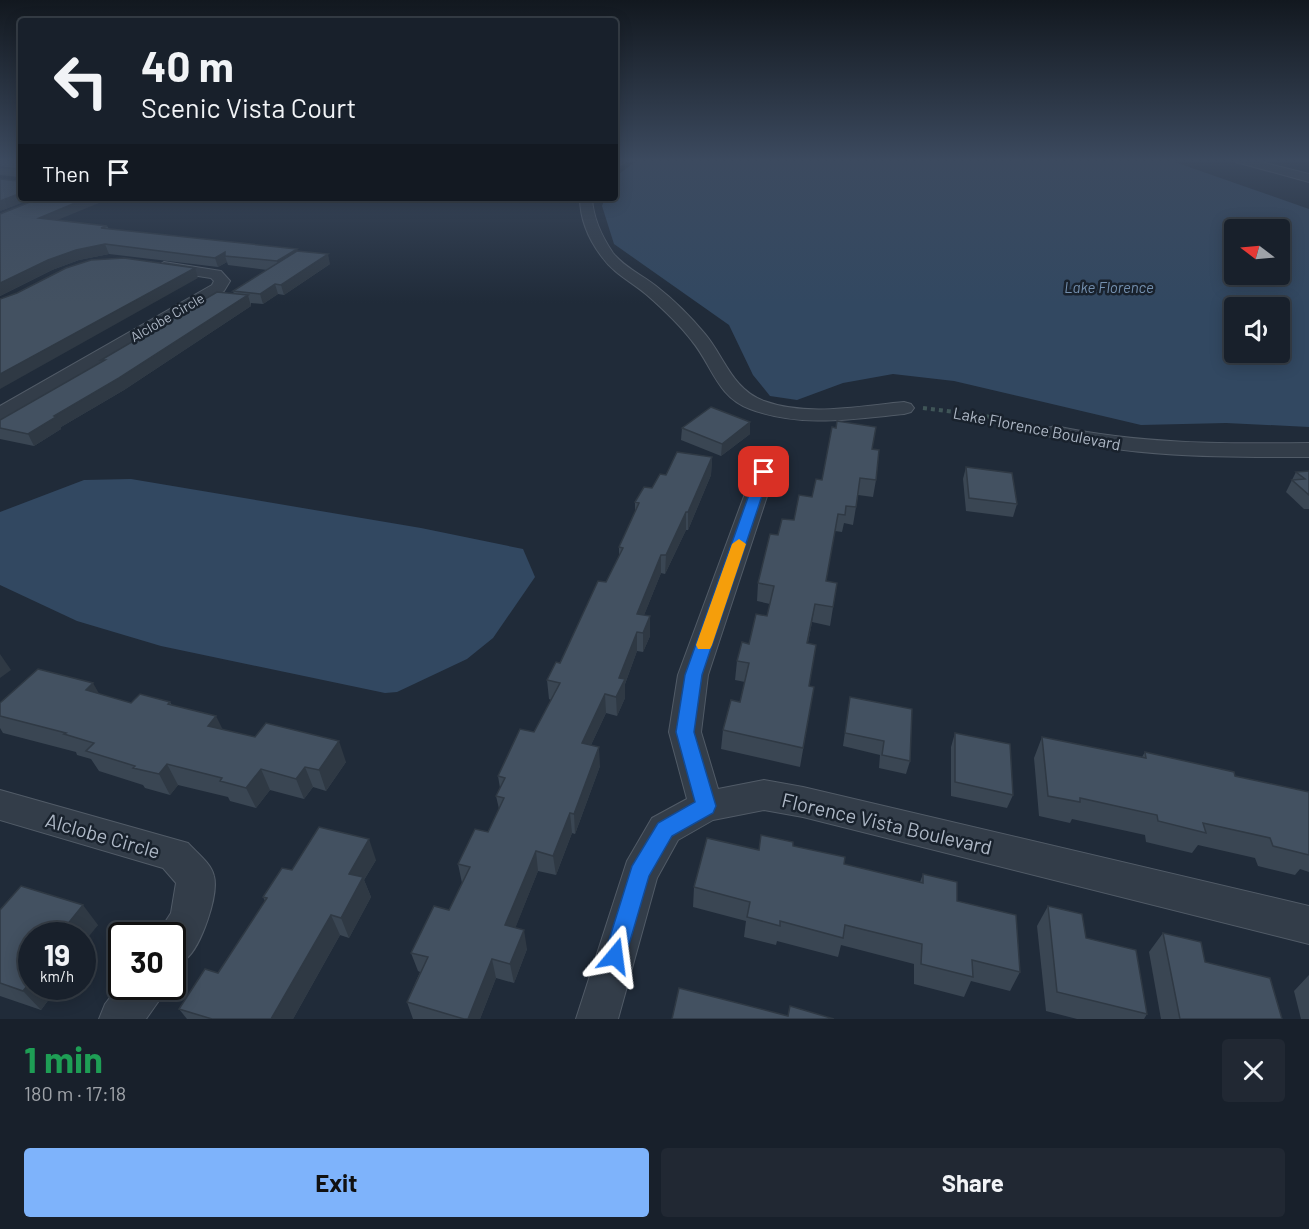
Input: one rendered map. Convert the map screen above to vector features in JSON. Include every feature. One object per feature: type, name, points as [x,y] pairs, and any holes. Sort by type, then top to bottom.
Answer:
[{"type":"street","points":[[585,208],[606,254],[621,268],[650,288],[687,324],[712,355],[720,374],[736,394],[762,407],[799,415],[904,408]]},
{"type":"street","name":"Alclobe Circle","points":[[0,415],[218,288],[222,281],[216,274],[150,265]]},
{"type":"street","name":"Lake Florence Boulevard","points":[[1055,432],[1131,447],[1177,450],[1309,450]]},
{"type":"street","points":[[706,806],[685,732],[693,675],[764,472]]},
{"type":"street","name":"Florence Vista Boulevard","points":[[597,1019],[640,873],[665,830],[706,806],[764,795],[803,802],[1309,925]]},
{"type":"street","name":"Alclobe Circle","points":[[0,805],[175,855],[196,879],[189,921],[186,925]]},
{"type":"street","points":[[120,1019],[133,1000]]},
{"type":"path","name":"Lake Florence Boulevard","points":[[904,408],[938,409],[985,416],[1055,432]]},
{"type":"water","name":"Lake Florence","points":[[602,208],[1309,209],[1309,427],[1226,423],[1141,425],[954,381],[893,374],[843,383],[797,400],[770,396],[753,375],[729,325],[614,244]]},
{"type":"water","points":[[131,479],[421,528],[523,549],[535,577],[493,638],[467,659],[397,692],[385,693],[161,646],[77,621],[0,585],[0,512],[84,480]]},
{"type":"building","points":[[16,208],[64,208],[39,218],[107,226],[101,228],[297,249],[277,261],[225,256],[225,252],[215,258],[105,244],[76,250],[48,260],[0,283],[0,214]]},
{"type":"building","points":[[297,251],[328,254],[281,285],[275,284],[260,294],[233,291]]},
{"type":"building","points":[[124,258],[195,268],[0,374],[0,299],[66,268],[91,260]]},
{"type":"building","points":[[217,292],[248,295],[28,434],[0,428],[0,420]]},
{"type":"building","points":[[711,407],[750,422],[722,444],[682,428]]},
{"type":"building","points":[[837,421],[876,427],[872,449],[879,450],[876,480],[860,478],[856,507],[846,506],[845,515],[838,514],[826,581],[837,583],[833,607],[815,604],[807,643],[816,645],[809,686],[814,687],[803,748],[723,730],[731,700],[740,702],[749,663],[737,661],[742,642],[749,644],[756,614],[767,616],[774,586],[758,583],[770,534],[778,535],[782,519],[794,520],[799,495],[812,497],[816,479],[822,480],[832,427],[836,428]]},
{"type":"building","points":[[677,452],[712,457],[666,555],[661,555],[637,614],[650,616],[643,633],[637,632],[619,678],[625,679],[616,697],[605,694],[582,743],[599,747],[574,814],[570,813],[553,856],[536,851],[505,925],[524,930],[510,964],[492,959],[468,1019],[407,1002],[428,957],[411,953],[434,906],[449,910],[470,867],[458,864],[475,829],[488,832],[504,798],[496,796],[505,778],[498,776],[520,729],[534,732],[560,683],[547,680],[556,662],[560,663],[598,581],[606,582],[623,548],[619,547],[639,503],[635,502],[644,487],[652,488],[660,474],[666,475]]},
{"type":"building","points":[[966,467],[1012,473],[1017,504],[969,498]]},
{"type":"building","points":[[1309,471],[1309,495],[1292,480],[1305,479],[1296,472]]},
{"type":"building","points":[[38,669],[93,683],[86,690],[131,703],[140,694],[170,702],[168,704],[216,716],[208,726],[255,737],[266,723],[339,741],[319,770],[305,767],[296,779],[261,769],[246,788],[220,781],[222,778],[167,764],[159,774],[133,768],[135,766],[86,751],[94,743],[64,734],[66,733],[0,716],[0,703]]},
{"type":"building","points":[[850,697],[912,709],[910,761],[882,755],[884,741],[845,733]]},
{"type":"building","points":[[955,733],[1010,744],[1013,795],[955,782]]},
{"type":"building","points":[[1042,737],[1146,758],[1145,752],[1234,772],[1235,776],[1309,792],[1309,855],[1273,846],[1270,838],[1203,823],[1206,833],[1158,821],[1157,815],[1080,798],[1080,802],[1048,796]]},
{"type":"building","points":[[319,827],[369,839],[349,874],[363,877],[341,918],[331,915],[271,1019],[212,1019],[179,1009],[205,969],[218,973],[267,898],[263,897],[282,868],[292,870]]},
{"type":"building","points":[[761,835],[793,842],[793,846],[845,857],[844,864],[923,883],[923,874],[957,882],[957,901],[1016,915],[1020,972],[972,960],[973,977],[921,964],[922,944],[845,925],[843,938],[780,921],[780,926],[747,917],[750,902],[694,887],[707,838],[759,850]]},
{"type":"building","points":[[21,886],[83,905],[69,922],[18,922],[18,989],[0,983],[0,910]]},
{"type":"building","points":[[1048,906],[1082,914],[1086,938],[1136,950],[1147,1014],[1057,992]]},
{"type":"building","points":[[1163,933],[1201,942],[1205,962],[1270,978],[1282,1019],[1180,1019]]},
{"type":"building","points":[[679,988],[788,1016],[790,1006],[834,1019],[672,1019]]},
{"type":"slow traffic","points":[[704,645],[739,544]]},
{"type":"route","points":[[615,956],[640,873],[665,830],[706,806],[685,732],[693,675],[764,472]]}]
